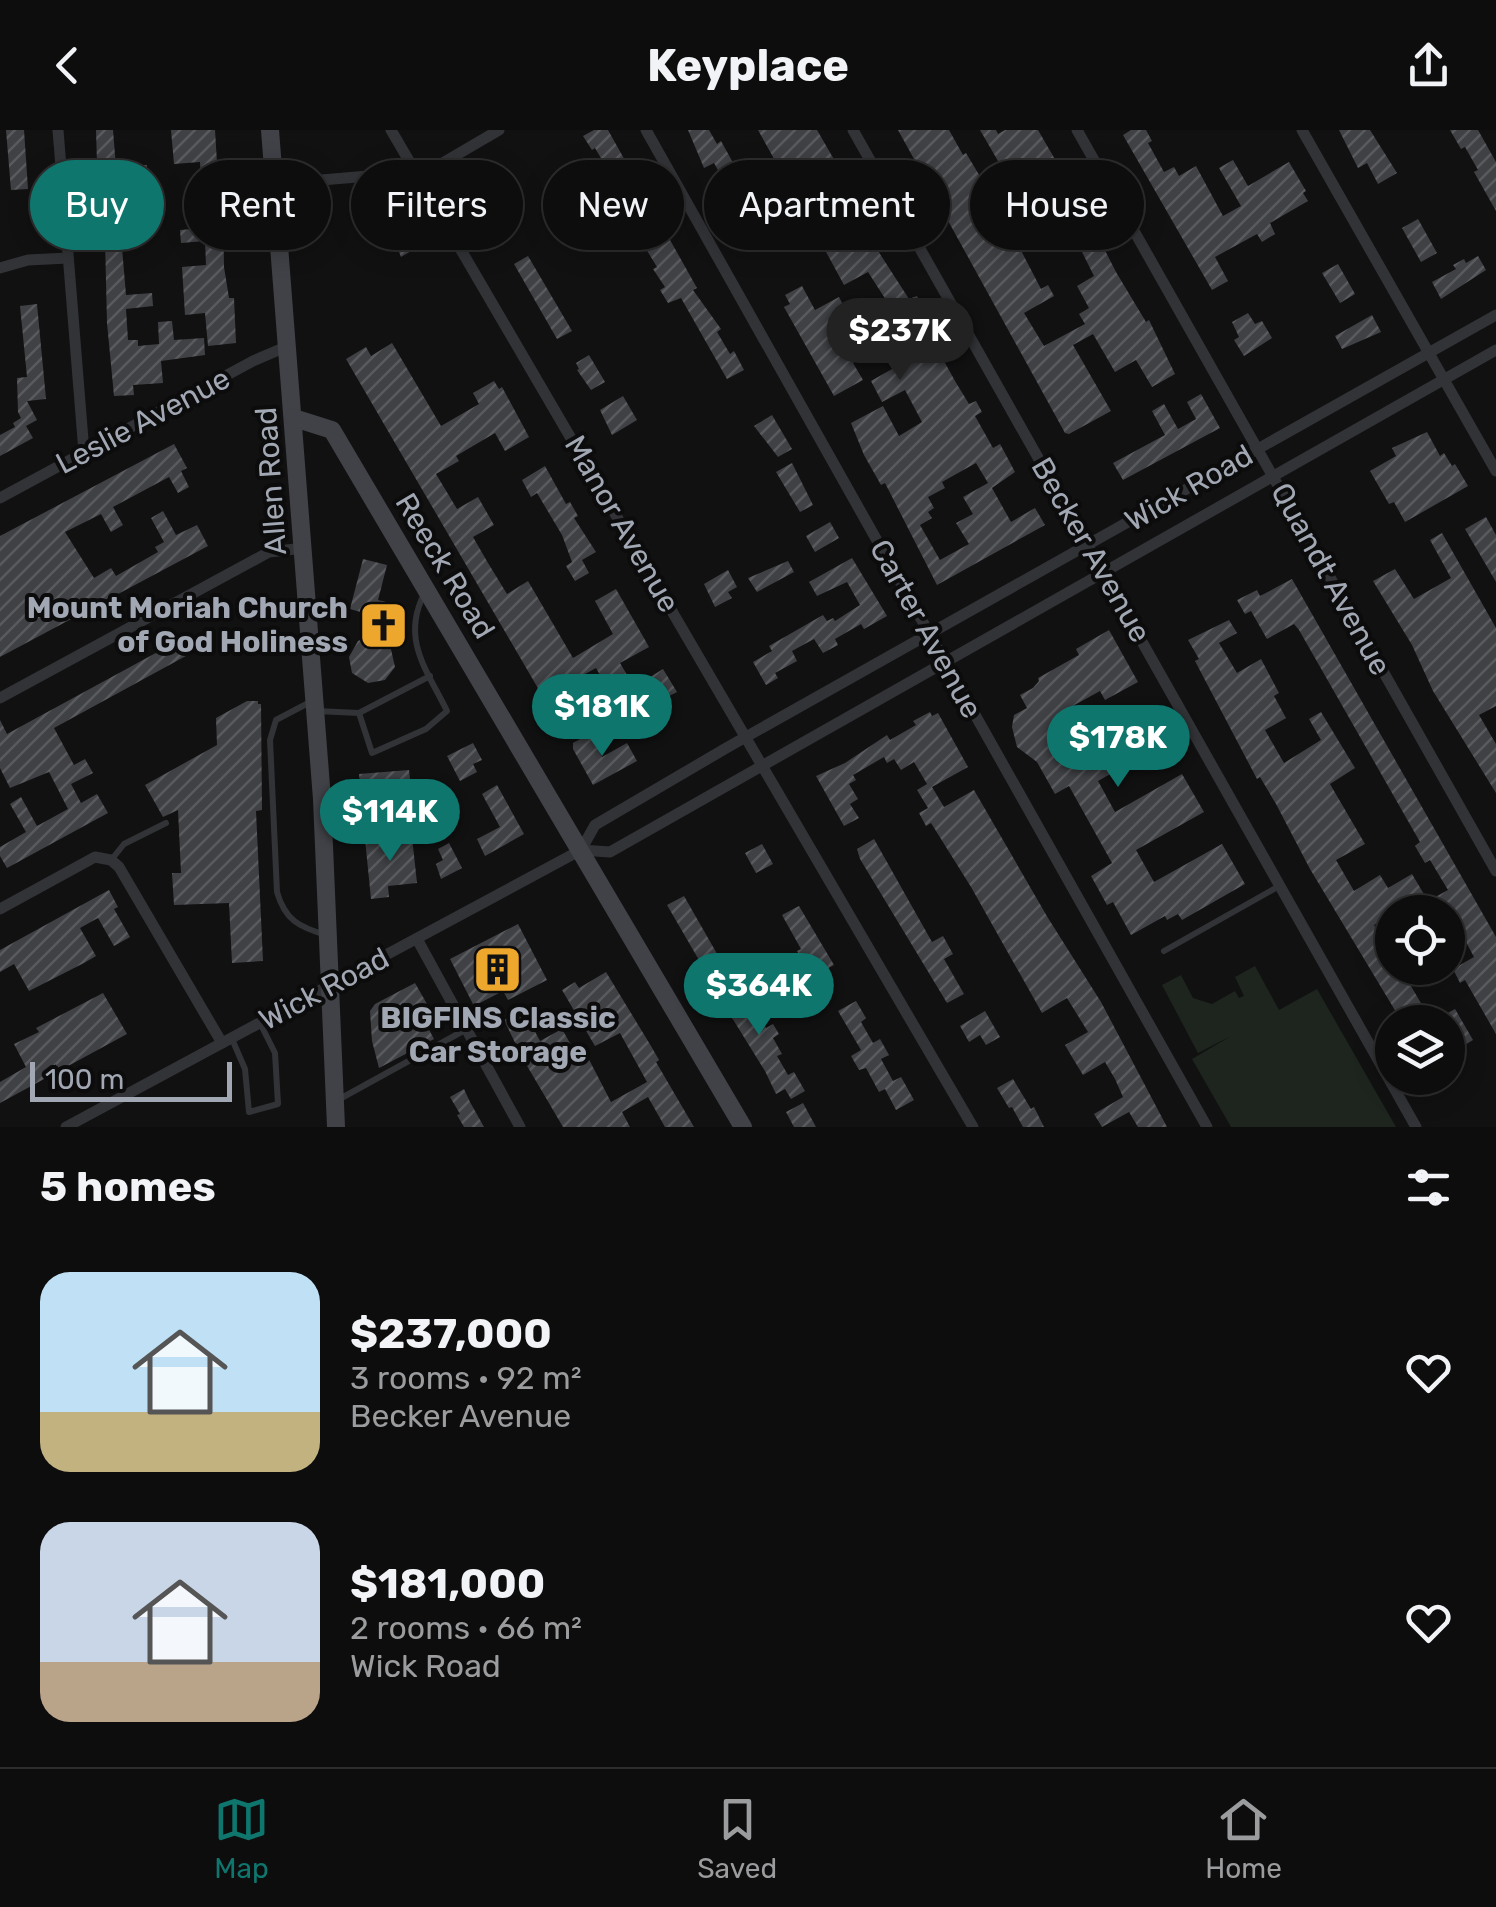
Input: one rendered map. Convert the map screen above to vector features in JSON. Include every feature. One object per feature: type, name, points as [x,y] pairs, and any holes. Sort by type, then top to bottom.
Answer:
[{"type":"main road","name":"Allen Road","points":[[270,130],[273,160]]},
{"type":"main road","name":"Allen Road","points":[[280,250],[315,706],[336,1127]]},
{"type":"main road","name":"Reeck Road","points":[[294,418],[332,430],[743,1127]]},
{"type":"street","points":[[58,130],[84,452]]},
{"type":"street","name":"Manor Avenue","points":[[391,130],[408,160]]},
{"type":"street","points":[[448,160],[499,130]]},
{"type":"street","name":"Carter Avenue","points":[[646,130],[1207,1127]]},
{"type":"street","name":"Becker Avenue","points":[[853,130],[1416,1127]]},
{"type":"street","name":"Quandt Avenue","points":[[1077,130],[1496,871]]},
{"type":"street","points":[[1302,130],[1496,471]]},
{"type":"street","name":"Manor Avenue","points":[[461,250],[973,1127]]},
{"type":"street","points":[[0,268],[28,260],[68,258]]},
{"type":"street","name":"Wick Road","points":[[582,850],[595,825],[746,736],[1496,315]]},
{"type":"street","name":"Leslie Avenue","points":[[0,498],[253,361],[288,346]]},
{"type":"street","name":"Wick Road","points":[[66,1127],[582,850],[610,852],[1496,350]]},
{"type":"street","points":[[0,698],[269,552],[304,548]]},
{"type":"street","points":[[0,909],[94,857],[111,860],[227,1041]]},
{"type":"street","points":[[416,939],[520,1127]]},
{"type":"lane","points":[[359,714],[372,753],[426,729],[448,711],[415,645],[412,629],[427,589]]},
{"type":"lane","points":[[328,936],[304,928],[283,914],[277,892],[270,740],[276,720],[315,706],[359,714],[430,676]]},
{"type":"lane","points":[[111,860],[124,844],[166,823]]},
{"type":"lane","points":[[1164,950],[1281,885]]},
{"type":"lane","points":[[227,1041],[246,1069],[249,1112],[278,1104],[275,1053],[260,1023]]},
{"type":"lane","points":[[335,1102],[466,1030]]},
{"type":"shaded area","points":[[1255,966],[1279,1010],[1317,989],[1396,1127],[1231,1127],[1192,1059],[1231,1036],[1198,1053],[1162,985],[1181,975],[1193,998],[1212,1004],[1235,991],[1239,998],[1244,996],[1235,977]]},
{"type":"building","points":[[6,130],[24,130],[28,189],[11,190]]},
{"type":"building","points":[[96,130],[113,130],[115,160],[97,160]]},
{"type":"building","points":[[171,130],[215,130],[217,160],[184,160],[174,164]]},
{"type":"building","points":[[594,130],[608,130],[625,160],[602,160],[583,136]]},
{"type":"building","points":[[688,130],[709,130],[732,160],[704,160],[704,168]]},
{"type":"building","points":[[758,130],[817,130],[834,160],[775,160]]},
{"type":"building","points":[[898,130],[949,130],[963,155],[966,153],[970,160],[970,250],[1021,250],[1041,289],[1048,285],[1054,296],[1024,313],[1044,346],[1085,324],[1079,314],[1089,308],[1077,286],[1094,276],[1081,250],[1105,250],[1146,322],[1149,320],[1175,374],[1152,387],[1136,360],[1115,372],[1093,334],[1073,345],[1111,411],[1065,433],[950,224],[950,160],[915,160]]},
{"type":"building","points":[[980,130],[996,130],[998,134],[1005,130],[1038,130],[1055,160],[997,160]]},
{"type":"building","points":[[1131,130],[1146,130],[1152,141],[1148,143],[1164,172],[1174,167],[1179,176],[1196,166],[1223,216],[1241,206],[1219,168],[1233,160],[1248,186],[1289,162],[1308,201],[1270,223],[1275,234],[1262,242],[1257,234],[1215,257],[1228,281],[1212,290],[1144,172],[1144,160],[1137,160],[1123,135]]},
{"type":"building","points":[[1339,130],[1370,130],[1397,173],[1378,184],[1367,163],[1358,168]]},
{"type":"building","points":[[1450,130],[1478,130],[1496,162],[1496,211],[1465,147],[1461,149]]},
{"type":"building","points":[[1418,219],[1437,253],[1421,262],[1402,228]]},
{"type":"building","points":[[105,250],[122,250],[126,295],[152,293],[153,306],[126,309],[128,340],[138,340],[138,346],[159,344],[158,322],[172,321],[174,340],[204,338],[205,355],[161,361],[163,383],[133,385],[134,395],[114,396]]},
{"type":"building","points":[[205,250],[224,250],[229,298],[234,298],[236,343],[208,346],[205,313],[185,315],[182,267],[206,265]]},
{"type":"building","points":[[647,250],[676,250],[697,288],[693,290],[721,329],[717,332],[730,354],[734,351],[744,370],[727,379],[681,298],[668,303],[660,290],[665,287],[653,269],[657,267]]},
{"type":"building","points":[[825,250],[878,250],[909,299],[917,296],[940,340],[939,352],[955,381],[969,404],[976,401],[982,412],[975,416],[993,448],[1000,444],[1015,472],[992,488],[1011,522],[1035,508],[1045,525],[937,585],[885,483],[881,485],[864,455],[851,423],[883,406],[899,436],[922,422],[905,390],[882,402],[871,381],[892,369],[880,348],[853,363],[863,380],[834,396],[784,307],[790,304],[785,295],[802,286],[815,310],[839,297],[851,320],[886,300],[868,272],[844,285]],"holes":[[[976,463],[988,483],[963,497],[973,514],[956,523],[969,544],[940,560],[920,525],[932,518],[928,512],[934,508],[928,497],[945,488],[942,482]]]},
{"type":"building","points":[[528,256],[572,331],[557,339],[514,264]]},
{"type":"building","points":[[1478,256],[1486,270],[1441,299],[1432,282],[1456,269],[1453,265]]},
{"type":"building","points":[[1338,264],[1355,294],[1340,303],[1322,273]]},
{"type":"building","points":[[37,304],[46,399],[27,401],[37,420],[26,426],[33,438],[0,456],[0,435],[15,427],[13,423],[21,418],[17,378],[27,377],[20,306]]},
{"type":"building","points":[[1248,313],[1255,324],[1262,321],[1272,338],[1244,356],[1234,340],[1239,337],[1232,322]]},
{"type":"building","points":[[1372,315],[1381,332],[1342,349],[1335,336]]},
{"type":"building","points":[[392,343],[441,426],[479,404],[473,393],[494,381],[499,389],[502,387],[529,437],[505,451],[495,433],[456,456],[459,461],[436,474],[457,509],[478,497],[494,525],[473,537],[488,563],[507,594],[528,581],[573,658],[613,634],[595,601],[616,589],[649,647],[620,663],[636,690],[623,697],[610,675],[602,679],[596,668],[567,684],[577,701],[553,714],[346,359],[366,347],[371,356]]},
{"type":"building","points":[[589,355],[605,382],[591,390],[576,363]]},
{"type":"building","points":[[1201,394],[1220,428],[1123,480],[1113,463],[1165,435],[1152,411],[1164,404],[1178,429],[1196,419],[1187,402]]},
{"type":"building","points":[[623,396],[637,420],[612,435],[600,410]]},
{"type":"building","points":[[772,415],[792,449],[778,457],[754,426]]},
{"type":"building","points":[[1427,432],[1440,456],[1444,453],[1452,466],[1455,464],[1468,486],[1405,522],[1394,502],[1389,504],[1370,471],[1396,456],[1392,448]]},
{"type":"building","points":[[174,444],[187,468],[181,471],[189,487],[178,493],[169,477],[113,507],[123,525],[111,532],[101,514],[65,532],[94,578],[111,568],[116,576],[158,552],[155,547],[164,542],[151,518],[163,511],[176,535],[197,525],[208,546],[0,657],[0,536]]},
{"type":"building","points":[[792,463],[813,505],[800,512],[776,472]]},
{"type":"building","points":[[545,466],[566,504],[570,502],[578,516],[574,518],[596,552],[582,560],[589,573],[575,581],[566,566],[572,562],[562,535],[537,493],[531,497],[522,480]]},
{"type":"building","points":[[1486,517],[1496,535],[1496,582],[1465,529]]},
{"type":"building","points":[[830,522],[839,538],[815,552],[806,536]]},
{"type":"building","points":[[1442,533],[1496,628],[1496,706],[1479,715],[1496,744],[1496,793],[1433,691],[1412,645],[1373,581],[1395,569],[1414,599],[1451,578],[1430,540]]},
{"type":"building","points":[[852,558],[887,616],[864,629],[861,624],[835,639],[838,645],[823,653],[814,639],[792,651],[797,661],[775,673],[778,678],[766,685],[753,662],[772,651],[769,646],[823,615],[827,621],[835,621],[860,605],[847,582],[817,596],[809,582]]},
{"type":"building","name":"Mount Moriah Church of God Holiness","points":[[363,559],[387,565],[378,600],[398,605],[390,645],[395,667],[385,680],[368,683],[352,673],[349,657],[358,641],[369,636],[374,616],[350,609]]},
{"type":"building","points":[[788,561],[794,572],[757,592],[748,578]]},
{"type":"building","points":[[728,570],[737,587],[728,592],[732,598],[715,607],[704,584]]},
{"type":"building","points":[[1292,579],[1496,937],[1496,1034],[1465,980],[1465,962],[1474,957],[1465,940],[1465,895],[1439,895],[1448,890],[1430,860],[1425,863],[1415,846],[1420,842],[1299,630],[1294,624],[1267,639],[1251,611],[1245,614],[1237,600],[1257,590],[1260,596]]},
{"type":"building","points":[[1229,620],[1237,633],[1219,643],[1237,673],[1261,659],[1279,693],[1274,696],[1286,718],[1265,730],[1284,763],[1321,740],[1309,719],[1321,712],[1355,768],[1330,784],[1365,844],[1336,860],[1354,891],[1380,875],[1388,888],[1412,874],[1424,895],[1375,895],[1375,977],[1260,777],[1257,779],[1195,661],[1199,659],[1188,640]]},
{"type":"building","points":[[1109,630],[1138,682],[1105,700],[1100,691],[1060,713],[1078,745],[1136,712],[1156,748],[1098,781],[1115,812],[1182,774],[1204,812],[1136,850],[1154,882],[1222,844],[1245,884],[1182,920],[1178,914],[1167,920],[1165,916],[1131,935],[1113,902],[1107,905],[1091,876],[1112,863],[1069,786],[1055,794],[1037,762],[1017,747],[1012,727],[1014,715],[1027,708],[1020,695],[1033,688],[1038,678],[1079,655],[1076,649]]},
{"type":"building","points":[[187,636],[195,651],[54,728],[74,765],[85,759],[93,773],[71,784],[81,803],[97,794],[108,813],[7,868],[0,847],[26,832],[10,804],[21,797],[37,826],[68,809],[49,772],[10,788],[0,768],[0,720],[7,734]]},
{"type":"building","points":[[663,669],[677,692],[660,701],[647,679]]},
{"type":"building","points":[[247,701],[261,704],[262,810],[256,811],[263,961],[232,963],[229,903],[174,905],[172,873],[181,873],[178,810],[163,817],[145,785],[217,745],[216,718]]},
{"type":"building","points":[[930,712],[932,716],[938,713],[968,767],[932,787],[944,807],[974,790],[1101,1002],[1167,1127],[1138,1127],[1129,1112],[1102,1127],[1094,1114],[1123,1097],[1115,1079],[1105,1062],[1083,1075],[1072,1057],[1065,1045],[1088,1032],[1067,998],[1042,1013],[971,887],[931,823],[926,826],[919,813],[928,808],[917,790],[927,784],[914,762],[901,770],[894,759],[887,763],[884,757],[853,775],[856,780],[849,784],[858,799],[850,804],[859,818],[844,826],[816,776],[845,763],[887,735],[890,740]]},
{"type":"building","points":[[589,734],[602,757],[627,743],[637,761],[593,785],[573,749],[573,743]]},
{"type":"building","points":[[473,743],[482,760],[473,764],[477,772],[460,781],[447,756]]},
{"type":"building","points":[[409,770],[413,806],[363,812],[359,774]]},
{"type":"building","points":[[497,785],[524,834],[485,856],[477,839],[500,827],[482,794]]},
{"type":"building","points":[[412,837],[417,883],[388,886],[389,897],[371,899],[365,839]]},
{"type":"building","points":[[874,839],[932,942],[943,936],[953,954],[944,959],[964,994],[947,1003],[860,859],[857,849]]},
{"type":"building","points":[[449,843],[462,868],[441,879],[436,864],[443,860],[438,849]]},
{"type":"building","points":[[762,844],[773,864],[756,873],[745,853]]},
{"type":"building","points":[[109,890],[118,907],[114,909],[130,937],[114,946],[98,918],[80,928],[96,956],[84,963],[29,991],[14,964],[0,972],[0,950]]},
{"type":"building","points":[[684,896],[720,959],[728,954],[735,966],[710,975],[703,967],[667,905]]},
{"type":"building","points":[[799,906],[834,965],[818,974],[809,964],[806,966],[782,915]]},
{"type":"building","name":"BIGFINS Classic Car Storage","points":[[518,924],[547,980],[508,1000],[503,991],[474,1006],[450,959]]},
{"type":"building","points":[[606,972],[694,1127],[665,1127],[648,1097],[622,1112],[630,1127],[563,1127],[523,1059],[504,1020],[523,1009],[540,1041],[562,1029],[575,1052],[583,1048],[611,1102],[647,1082],[620,1033],[595,1046],[562,990],[575,982],[579,988]]},
{"type":"building","points":[[733,982],[739,994],[752,987],[759,998],[751,1002],[766,1028],[773,1024],[779,1034],[773,1038],[782,1054],[777,1056],[788,1075],[794,1072],[805,1091],[791,1099],[785,1089],[776,1094],[716,992]]},
{"type":"building","points":[[415,983],[427,1004],[418,1009],[434,1039],[379,1068],[370,1011],[375,1004]]},
{"type":"building","points":[[1380,985],[1410,985],[1422,1005],[1392,1005]]},
{"type":"building","points":[[103,993],[127,1034],[0,1103],[0,1082],[26,1067],[14,1044]]},
{"type":"building","points":[[856,1001],[866,1018],[861,1022],[873,1043],[880,1039],[889,1055],[881,1059],[893,1081],[901,1077],[914,1100],[896,1110],[885,1089],[879,1092],[866,1068],[859,1070],[851,1056],[861,1050],[838,1011]]},
{"type":"building","points":[[985,1011],[1000,1037],[986,1045],[980,1035],[969,1042],[960,1026]]},
{"type":"building","points":[[1465,1026],[1473,1040],[1465,1045]]},
{"type":"building","points":[[1013,1079],[1044,1127],[1023,1127],[1012,1107],[1009,1108],[997,1088]]},
{"type":"building","points":[[464,1089],[484,1127],[464,1127],[457,1115],[460,1114],[450,1097]]},
{"type":"building","points":[[803,1103],[816,1127],[794,1127],[786,1112]]},
{"type":"place","name":"Mount Moriah Church of God Holiness","points":[[383,625]]},
{"type":"place","name":"BIGFINS Classic Car Storage","points":[[498,969]]}]
